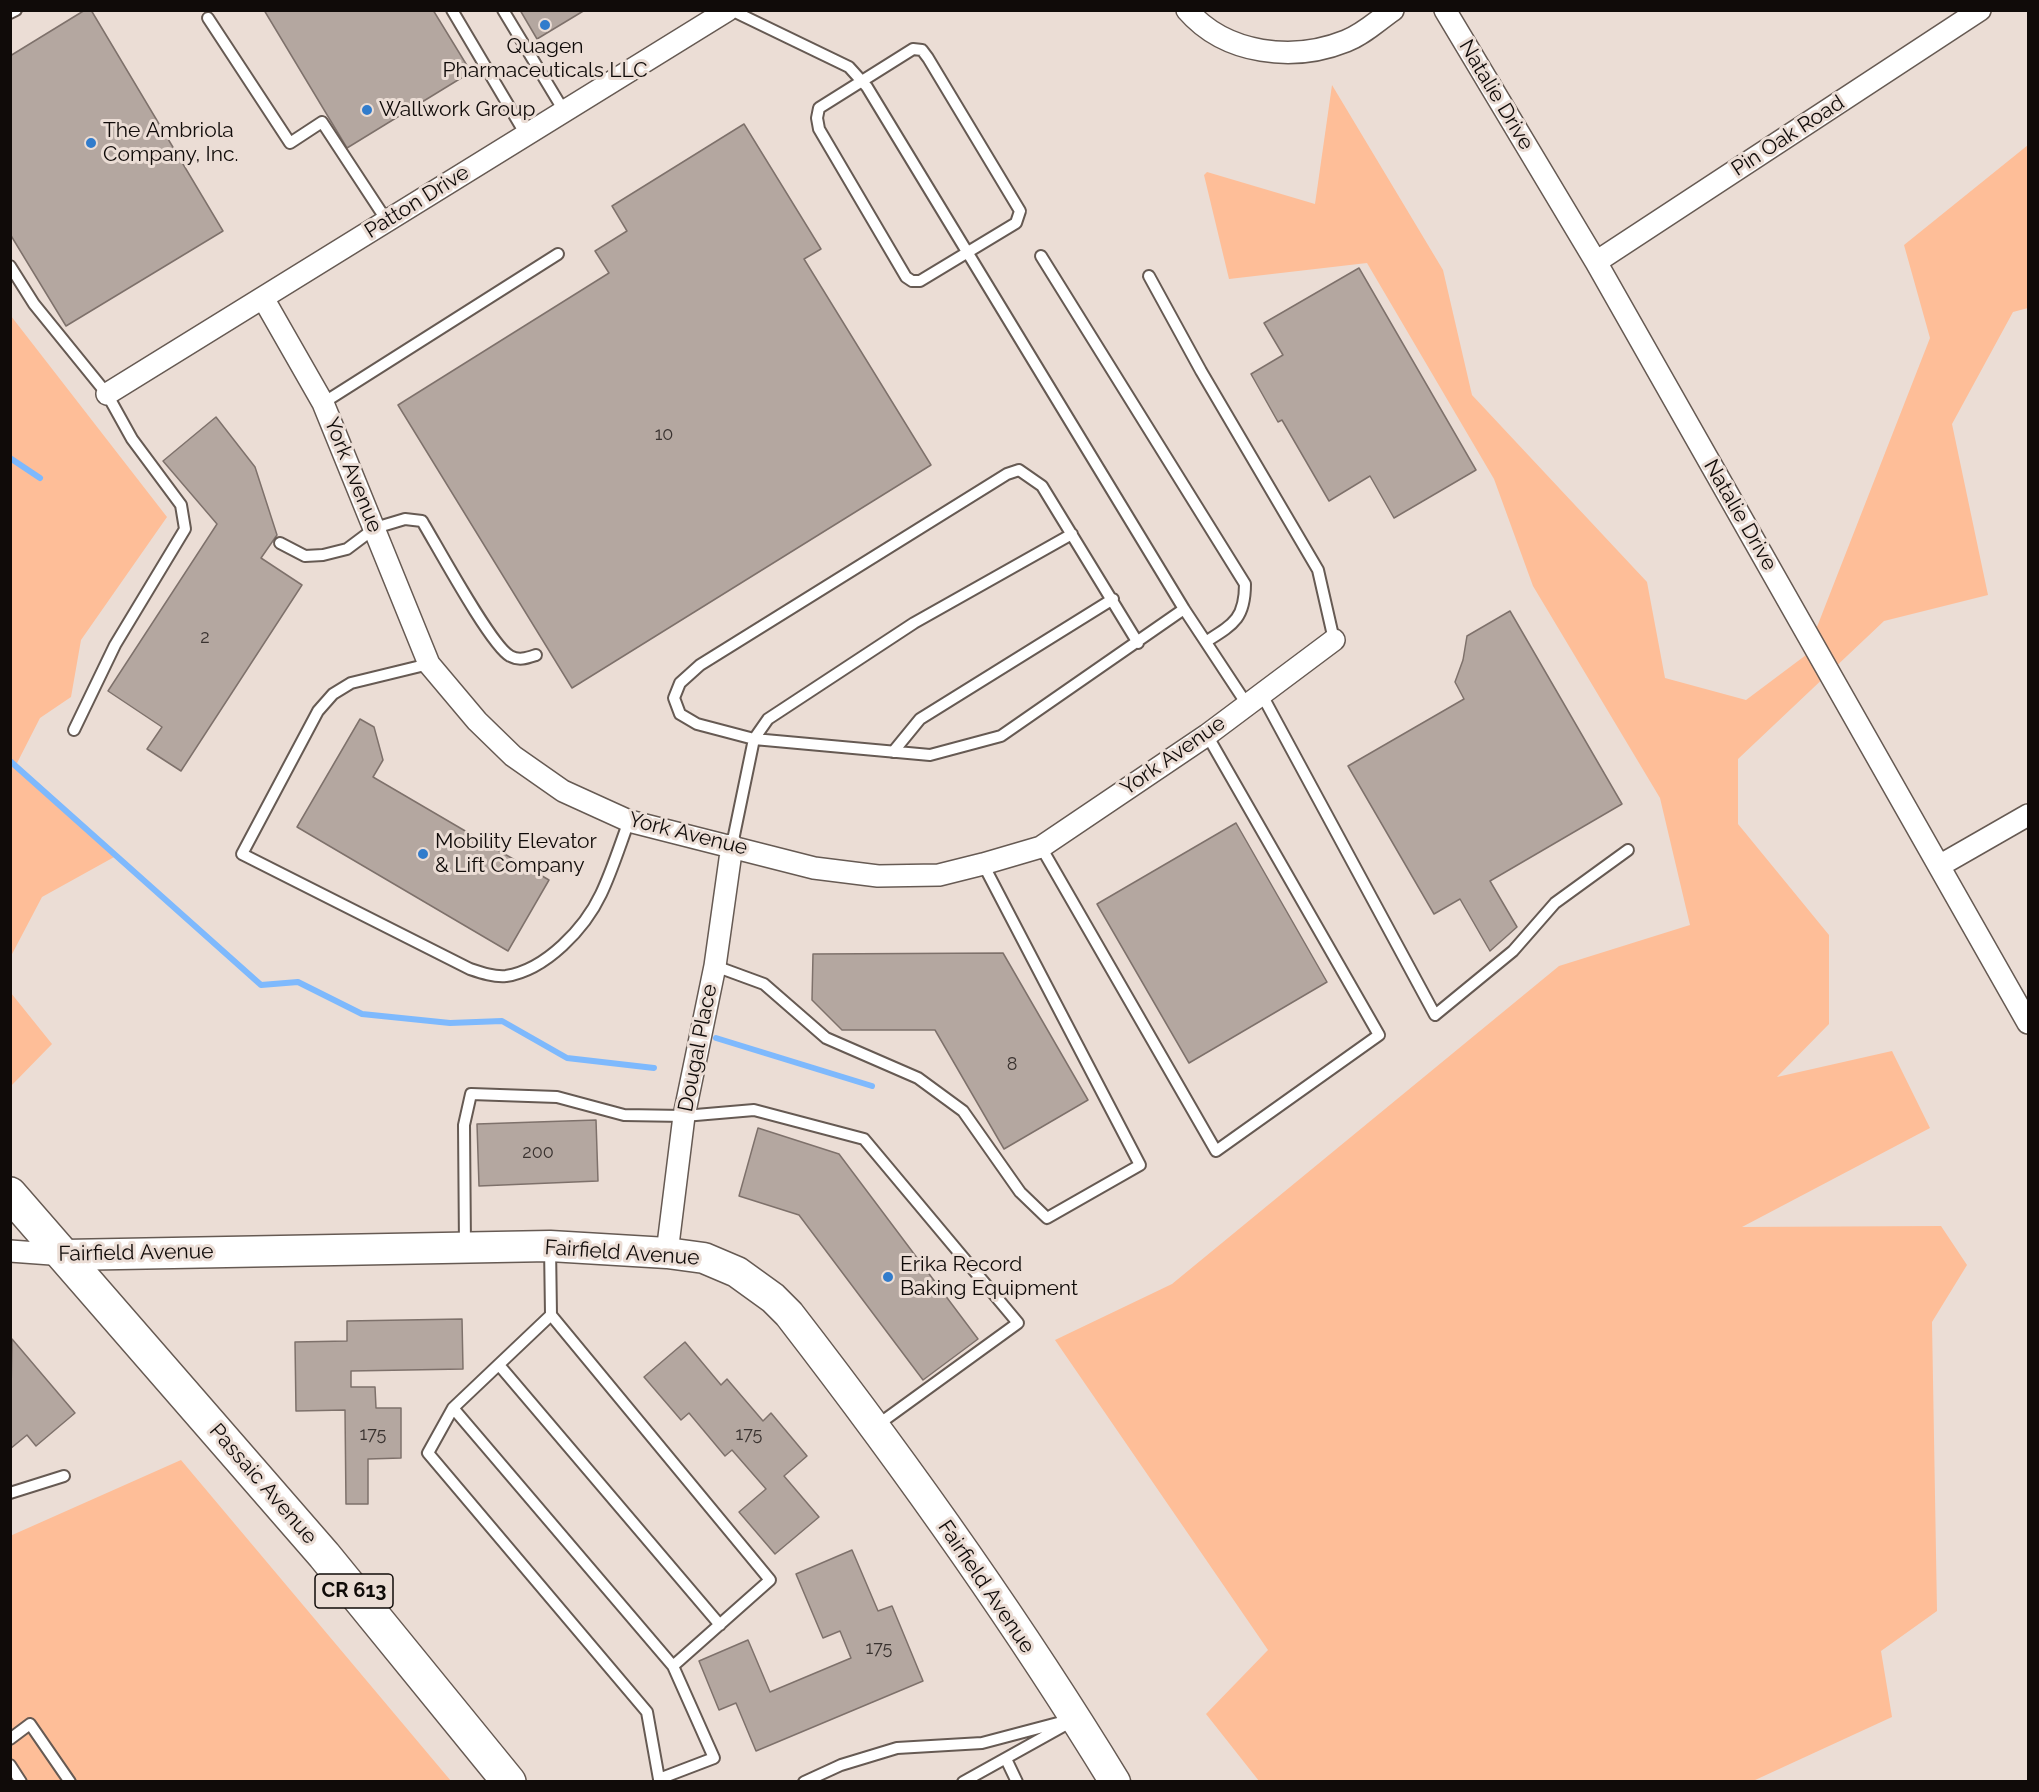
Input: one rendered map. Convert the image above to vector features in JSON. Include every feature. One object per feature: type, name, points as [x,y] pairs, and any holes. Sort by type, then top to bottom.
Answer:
[{"type":"main road","name":"Passaic Avenue","points":[[10,1194],[324,1555],[509,1782]]},
{"type":"street","name":"Patton Drive","points":[[107,394],[729,10]]},
{"type":"street","points":[[1187,10],[1204,26],[1230,40],[1258,50],[1288,53],[1318,50],[1346,41],[1393,10]]},
{"type":"street","name":"Natalie Drive","points":[[1445,10],[1596,262],[2028,1023]]},
{"type":"street","name":"Pin Oak Road","points":[[1596,262],[1980,10]]},
{"type":"street","name":"York Avenue","points":[[262,298],[323,403],[429,664],[477,721],[513,756],[563,791],[629,820],[814,868],[878,876],[939,875],[983,864],[1041,847],[1207,735],[1334,640]]},
{"type":"street","points":[[1939,866],[2028,814]]},
{"type":"street","name":"Dougal Place","points":[[668,1252],[684,1116],[714,966],[732,845]]},
{"type":"street","name":"Fairfield Avenue","points":[[10,1251],[65,1255],[550,1246],[668,1252],[704,1258],[737,1272],[773,1298],[789,1314],[876,1426],[1076,1718],[1115,1782]]},
{"type":"lane","points":[[10,13],[16,10]]},
{"type":"lane","points":[[452,10],[526,135]]},
{"type":"lane","points":[[503,10],[564,111]]},
{"type":"lane","points":[[729,10],[849,67],[861,80],[1184,609],[1254,699],[1435,1015],[1513,951],[1555,903],[1628,850]]},
{"type":"lane","points":[[208,18],[290,143],[322,122],[387,221]]},
{"type":"lane","points":[[913,49],[922,50],[1020,211],[1016,223],[920,281],[912,281],[906,277],[819,129],[817,118],[819,108],[861,80],[913,49]]},
{"type":"lane","points":[[323,403],[558,254]]},
{"type":"lane","points":[[1041,256],[1245,584],[1245,602],[1240,617],[1208,641]]},
{"type":"lane","points":[[10,266],[34,303],[107,394],[132,439],[181,506],[185,529],[115,645],[74,730]]},
{"type":"lane","points":[[1149,276],[1201,371],[1318,570],[1334,640]]},
{"type":"lane","points":[[1138,643],[1042,486],[1019,470],[1007,474],[700,665],[680,683],[674,698],[680,714],[697,724],[754,739],[930,755],[1000,736],[1138,643],[1184,609]]},
{"type":"lane","points":[[280,543],[304,556],[323,555],[347,549],[375,528],[405,519],[422,521],[483,622],[508,656],[523,660],[536,655]]},
{"type":"lane","points":[[732,845],[754,739],[768,718],[914,623],[1072,534]]},
{"type":"lane","points":[[893,752],[920,719],[1113,599]]},
{"type":"lane","points":[[429,664],[351,683],[333,694],[318,711],[242,854],[470,969],[490,975],[507,976],[539,962],[564,943],[588,917],[602,893],[629,820]]},
{"type":"lane","points":[[1041,847],[1216,1151],[1378,1035],[1207,735]]},
{"type":"lane","points":[[714,966],[765,984],[826,1038],[918,1078],[963,1111],[1020,1192],[1047,1218],[1140,1165],[983,864]]},
{"type":"lane","points":[[465,1248],[464,1125],[471,1094],[557,1097],[624,1115],[684,1116],[754,1110],[864,1139],[1018,1323],[876,1426]]},
{"type":"lane","points":[[550,1246],[551,1315],[770,1580],[673,1666]]},
{"type":"lane","points":[[453,1408],[673,1666],[714,1758],[659,1779],[647,1712],[428,1453],[453,1408],[551,1315]]},
{"type":"lane","points":[[499,1365],[720,1625]]},
{"type":"lane","points":[[10,1493],[64,1476]]},
{"type":"lane","points":[[963,1782],[1076,1718]]},
{"type":"lane","points":[[804,1782],[841,1765],[897,1748],[982,1743],[1076,1718]]},
{"type":"lane","points":[[10,1739],[30,1724],[70,1782]]},
{"type":"lane","points":[[1006,1759],[1017,1782]]},
{"type":"lane","points":[[10,1765],[21,1782]]},
{"type":"shaded area","points":[[1332,85],[1443,270],[1472,395],[1647,582],[1665,678],[1746,700],[1806,655],[1930,338],[1904,245],[2028,145],[2028,308],[2013,312],[1952,424],[1988,595],[1884,621],[1738,759],[1738,824],[1829,935],[1829,1024],[1777,1077],[1892,1051],[1930,1128],[1742,1227],[1941,1226],[1967,1265],[1932,1322],[1937,1611],[1881,1651],[1892,1717],[1753,1781],[1259,1781],[1206,1714],[1268,1650],[1055,1340],[1172,1284],[1559,966],[1690,925],[1660,798],[1533,586],[1494,479],[1367,263],[1229,279],[1204,175],[1207,172],[1315,204]]},
{"type":"shaded area","points":[[11,316],[167,517],[81,640],[71,697],[40,718],[16,765],[116,856],[42,897],[11,956]]},
{"type":"shaded area","points":[[11,993],[52,1044],[10,1086]]},
{"type":"shaded area","points":[[181,1460],[451,1781],[11,1781],[10,1536]]},
{"type":"building","name":"The Ambriola Company, Inc.","points":[[85,10],[91,10],[223,231],[66,326],[10,234],[10,56]]},
{"type":"building","name":"Wallwork Group","points":[[264,10],[433,10],[471,72],[347,148]]},
{"type":"building","name":"Quagen Pharmaceuticals LLC","points":[[520,10],[585,10],[537,39]]},
{"type":"building","points":[[744,124],[821,249],[804,259],[931,465],[572,688],[398,405],[609,273],[595,251],[627,231],[612,206]]},
{"type":"building","points":[[1359,268],[1476,470],[1394,518],[1370,476],[1329,501],[1282,420],[1278,422],[1251,374],[1283,355],[1264,323]]},
{"type":"building","points":[[216,417],[255,467],[277,535],[261,558],[302,585],[181,771],[147,749],[162,727],[108,691],[217,524],[163,461]]},
{"type":"building","points":[[1510,611],[1622,804],[1490,881],[1517,927],[1490,951],[1460,899],[1434,914],[1348,766],[1464,699],[1455,682],[1463,660],[1467,636]]},
{"type":"building","name":"Mobility Elevator & Lift Company","points":[[360,719],[374,727],[383,760],[373,777],[549,880],[508,951],[297,827]]},
{"type":"building","points":[[1236,823],[1327,982],[1189,1063],[1097,904]]},
{"type":"building","points":[[1003,953],[1088,1100],[1004,1149],[935,1030],[842,1030],[812,1000],[813,954]]},
{"type":"building","points":[[596,1120],[598,1181],[479,1186],[477,1124]]},
{"type":"building","name":"Erika Record Baking Equipment","points":[[758,1128],[839,1154],[978,1339],[923,1380],[799,1215],[739,1196]]},
{"type":"building","points":[[462,1319],[463,1369],[351,1371],[351,1387],[375,1387],[376,1408],[401,1408],[401,1458],[368,1459],[368,1504],[346,1504],[345,1410],[296,1411],[295,1342],[347,1341],[347,1321]]},
{"type":"building","points":[[12,1339],[75,1413],[36,1446],[27,1435],[10,1449]]},
{"type":"building","points":[[685,1342],[721,1385],[727,1379],[763,1421],[771,1413],[807,1456],[784,1476],[819,1517],[775,1554],[739,1512],[766,1489],[732,1450],[725,1456],[689,1413],[681,1420],[644,1377]]},
{"type":"building","points":[[852,1550],[878,1611],[892,1606],[923,1681],[756,1751],[736,1703],[719,1710],[699,1661],[748,1640],[770,1692],[851,1658],[840,1631],[823,1638],[796,1574]]},
{"type":"waterway","points":[[10,458],[40,478]]},
{"type":"waterway","points":[[10,761],[261,985],[298,982],[362,1014],[450,1023],[502,1021],[567,1058],[654,1068]]},
{"type":"waterway","points":[[716,1038],[872,1086]]},
{"type":"place","name":"Quagen Pharmaceuticals LLC","points":[[545,25]]},
{"type":"place","name":"Wallwork Group","points":[[367,110]]},
{"type":"place","name":"The Ambriola Company, Inc.","points":[[91,143]]},
{"type":"place","name":"Mobility Elevator & Lift Company","points":[[423,854]]},
{"type":"place","name":"Erika Record Baking Equipment","points":[[888,1277]]}]
